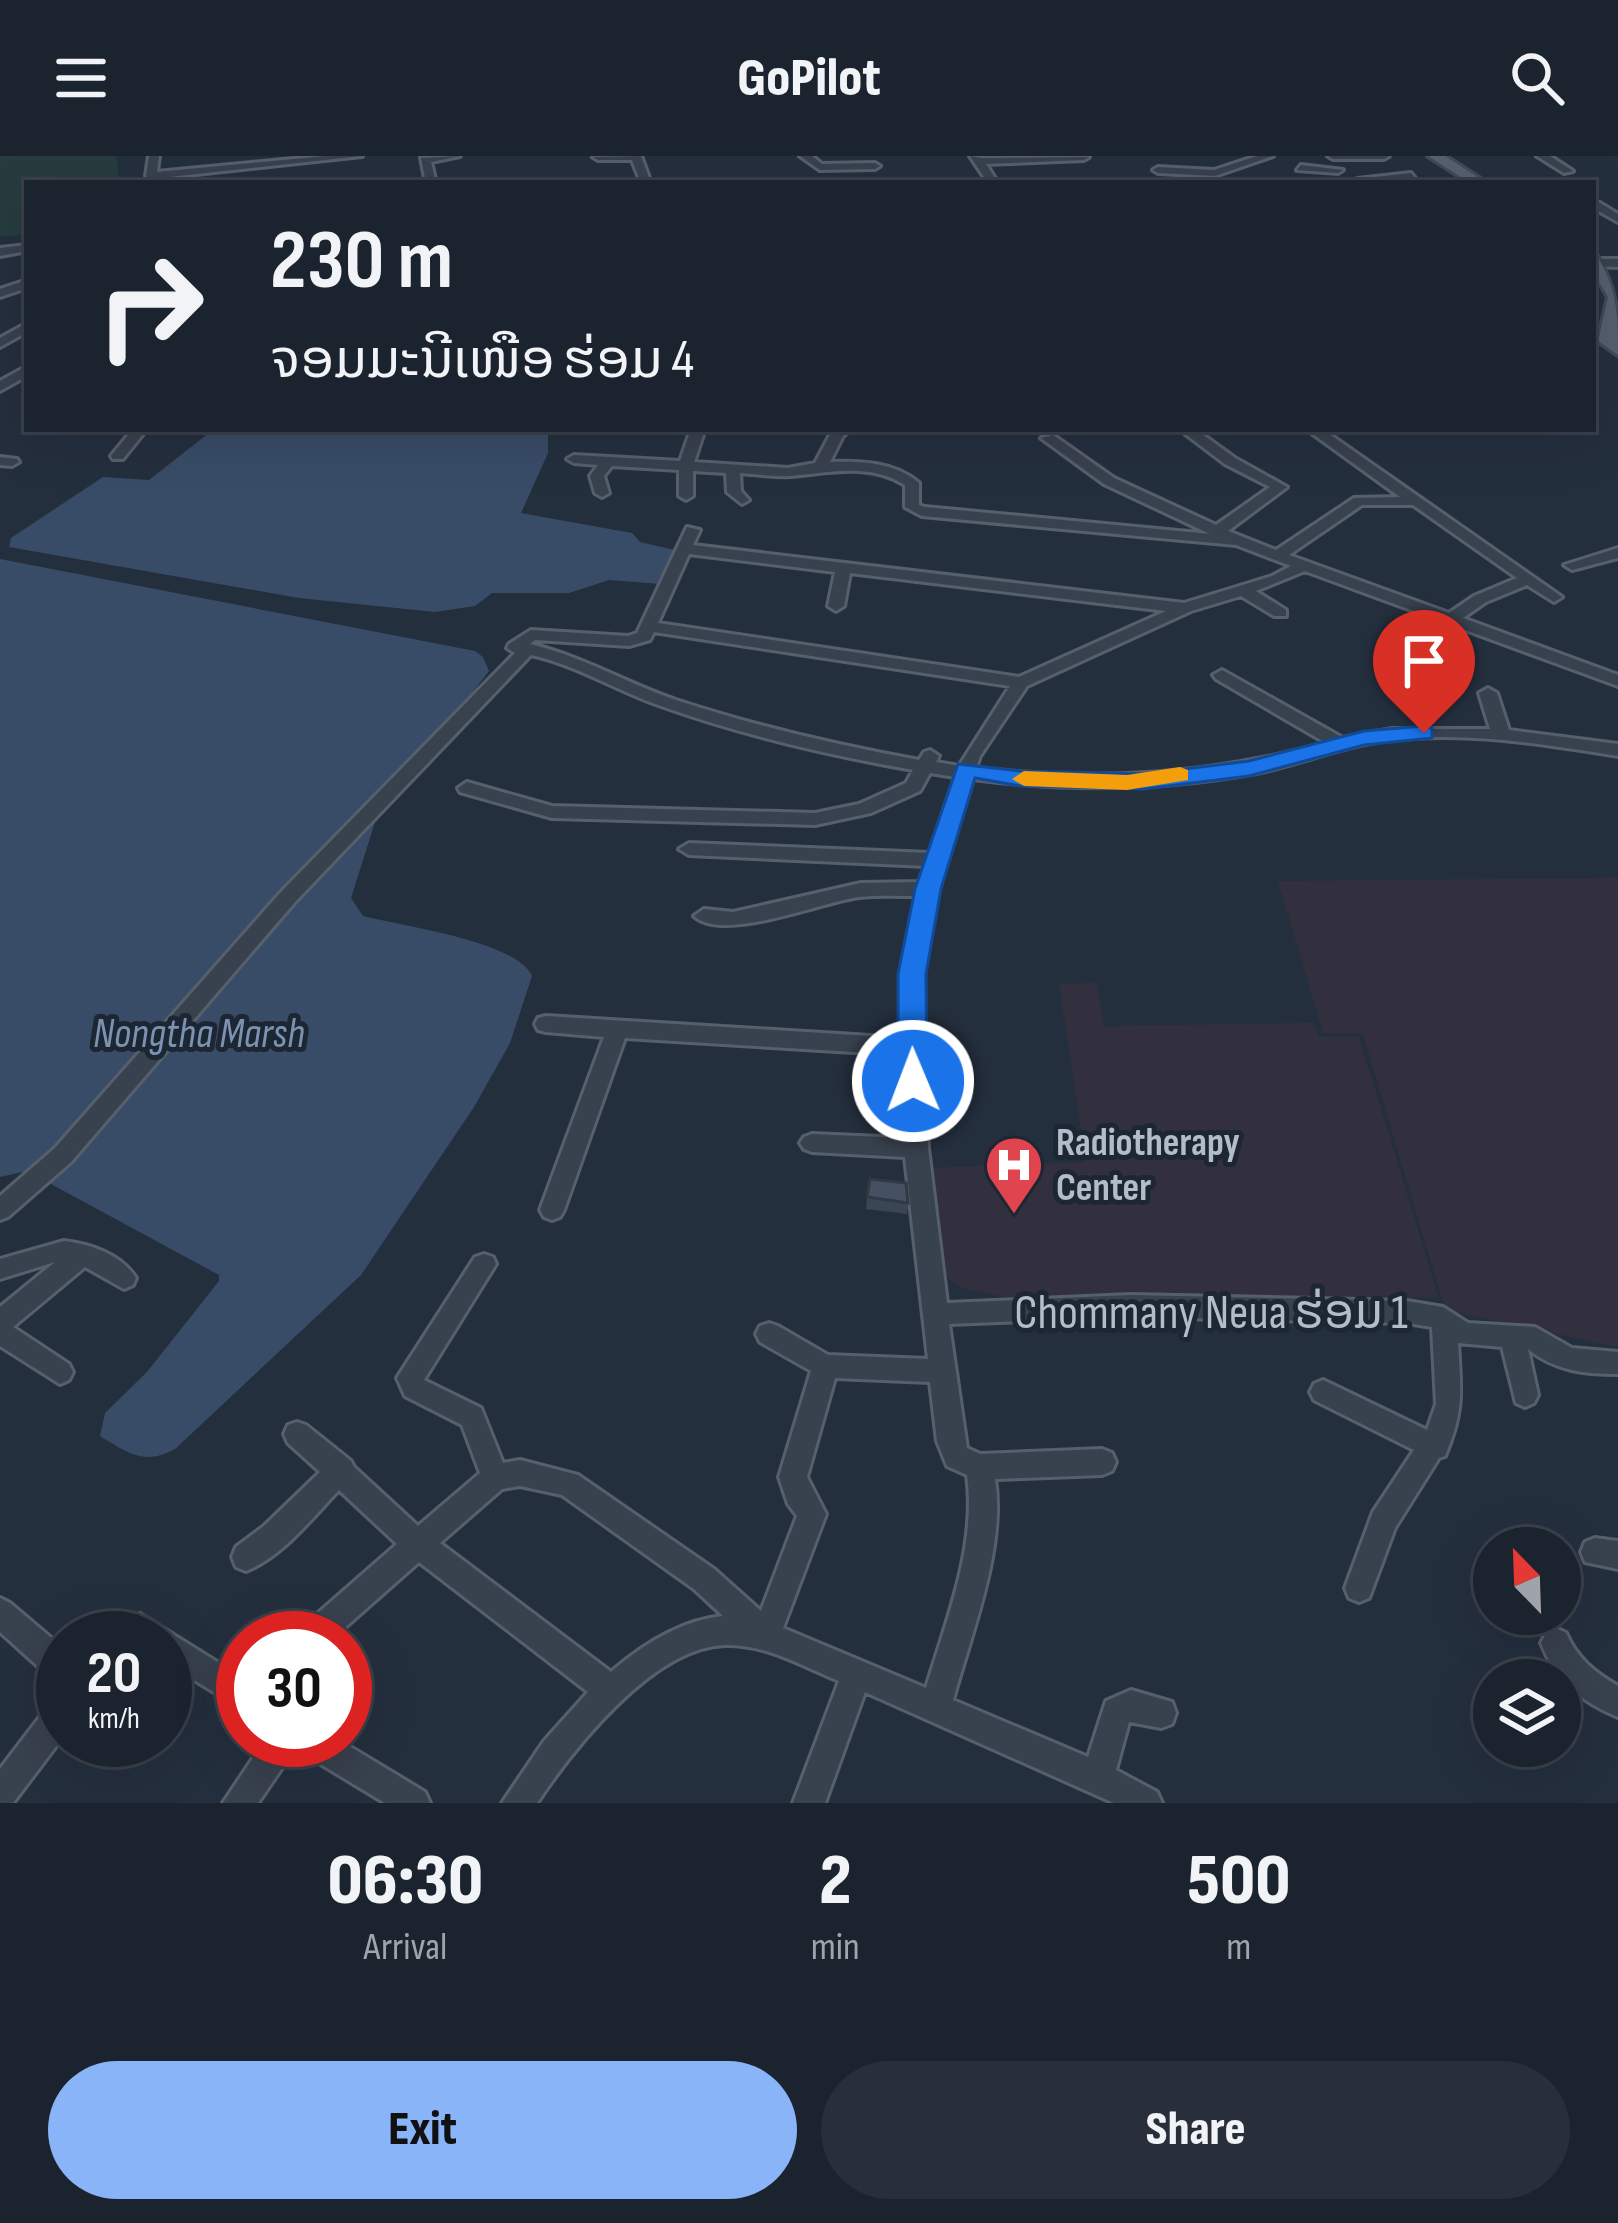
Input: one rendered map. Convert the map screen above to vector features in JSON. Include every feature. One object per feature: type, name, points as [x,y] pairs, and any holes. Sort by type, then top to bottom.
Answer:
[{"type":"main road","points":[[1435,156],[1475,180]]},
{"type":"main road","points":[[1445,156],[1485,180]]},
{"type":"main road","points":[[1602,260],[1618,283]]},
{"type":"main road","points":[[1602,260],[1616,297],[1607,340]]},
{"type":"street","points":[[154,156],[151,176],[357,156]]},
{"type":"street","points":[[430,180],[425,160],[455,156]]},
{"type":"street","points":[[805,156],[820,167],[874,161]]},
{"type":"street","points":[[1178,156],[1197,172]]},
{"type":"street","points":[[1158,170],[1217,178],[1268,156]]},
{"type":"street","points":[[1339,170],[1332,156],[1384,156]]},
{"type":"street","points":[[1542,156],[1568,171]]},
{"type":"street","points":[[598,158],[636,157],[645,180]]},
{"type":"street","points":[[977,159],[1084,157]]},
{"type":"street","points":[[1238,167],[1259,177]]},
{"type":"street","points":[[1301,168],[1339,170],[1355,180]]},
{"type":"street","points":[[1376,180],[1411,176]]},
{"type":"street","points":[[118,456],[138,432]]},
{"type":"street","points":[[686,496],[686,464],[697,432]]},
{"type":"street","points":[[820,466],[842,432]]},
{"type":"street","points":[[1189,432],[1230,461],[1280,487],[1219,530]]},
{"type":"street","points":[[1317,432],[1554,597]]},
{"type":"street","points":[[1048,438],[1109,482],[1238,541],[1618,681]]},
{"type":"street","points":[[574,459],[788,472],[820,466],[906,477],[912,483],[912,507],[922,511],[1238,541]]},
{"type":"street","points":[[602,493],[597,476],[609,460]]},
{"type":"street","points":[[734,468],[734,492],[742,500]]},
{"type":"street","points":[[1278,555],[1359,501],[1418,501]]},
{"type":"street","points":[[692,530],[652,626],[629,641],[531,635],[515,648],[529,649],[662,700],[813,744],[835,738],[968,763],[1020,778],[1144,782],[1249,768],[1338,743],[1394,734],[1501,734],[1618,751]]},
{"type":"street","points":[[684,550],[1185,608]]},
{"type":"street","points":[[1572,565],[1618,554]]},
{"type":"street","points":[[1102,1462],[979,1467],[957,1456],[950,1441],[916,1148],[911,1047],[912,974],[928,889],[968,763],[1021,682],[1185,608],[1244,591],[1304,566]]},
{"type":"street","points":[[836,606],[843,571]]},
{"type":"street","points":[[1452,619],[1480,599],[1529,579]]},
{"type":"street","points":[[1244,591],[1280,613]]},
{"type":"street","points":[[652,626],[1021,682]]},
{"type":"street","points":[[0,1210],[63,1155],[288,897],[529,649]]},
{"type":"street","points":[[1222,675],[1261,700],[1283,706],[1338,743]]},
{"type":"street","points":[[1488,693],[1501,734]]},
{"type":"street","points":[[467,788],[552,812],[815,819],[863,809],[913,787],[929,759]]},
{"type":"street","points":[[689,849],[939,860]]},
{"type":"street","points":[[704,916],[721,921],[861,890],[928,889]]},
{"type":"street","points":[[546,1024],[911,1047]]},
{"type":"street","points":[[552,1210],[617,1030]]},
{"type":"street","points":[[812,1143],[916,1148]]},
{"type":"street","points":[[0,1269],[62,1250],[86,1252],[124,1278]]},
{"type":"street","points":[[0,1322],[86,1252]]},
{"type":"street","points":[[484,1264],[410,1378],[414,1388],[472,1418],[495,1477]]},
{"type":"street","name":"Chommany Neua ຮ່ອມ 1","points":[[934,1315],[1153,1307],[1407,1312],[1434,1315],[1464,1334],[1535,1338],[1545,1352],[1559,1358],[1618,1364]]},
{"type":"street","points":[[1359,1588],[1383,1521],[1435,1447],[1449,1404],[1444,1322]]},
{"type":"street","points":[[0,1332],[60,1372]]},
{"type":"street","points":[[769,1334],[825,1366],[940,1371]]},
{"type":"street","points":[[1513,1336],[1526,1395]]},
{"type":"street","points":[[766,1635],[812,1514],[809,1504],[797,1495],[793,1477],[825,1366]]},
{"type":"street","points":[[1323,1392],[1435,1447]]},
{"type":"street","points":[[296,1434],[417,1543],[611,1691]]},
{"type":"street","points":[[936,1707],[979,1539],[979,1467]]},
{"type":"street","points":[[246,1557],[274,1536],[340,1470]]},
{"type":"street","points":[[340,1611],[495,1477],[520,1473],[568,1484],[704,1579],[766,1635],[1098,1777],[1146,1803]]},
{"type":"street","points":[[0,1613],[36,1645]]},
{"type":"street","points":[[518,1803],[545,1762],[611,1691],[680,1645],[708,1633],[766,1635]]},
{"type":"street","points":[[1556,1643],[1563,1664],[1590,1688],[1618,1702]]},
{"type":"street","points":[[808,1803],[856,1676]]},
{"type":"street","points":[[1098,1777],[1117,1712],[1131,1705],[1161,1713]]},
{"type":"street","points":[[0,1794],[36,1747]]},
{"type":"street","points":[[239,1803],[265,1767]]},
{"type":"street","points":[[355,1767],[414,1803]]},
{"type":"shaded area","points":[[1618,878],[1618,1347],[1445,1310],[1363,1034],[1323,1033],[1278,881]]},
{"type":"shaded area","points":[[1097,983],[1104,1026],[1313,1023],[1319,1036],[1359,1037],[1439,1298],[1107,1293],[1004,1297],[962,1288],[946,1276],[937,1265],[929,1168],[1086,1162],[1059,984]]},
{"type":"green space","points":[[0,156],[116,156],[120,180],[24,180],[24,234],[0,237]]},
{"type":"water","points":[[210,432],[548,432],[548,453],[521,513],[632,533],[640,542],[679,551],[661,584],[609,580],[569,593],[492,593],[475,606],[435,612],[299,598],[9,547],[11,538],[103,477],[149,480]]},
{"type":"water","name":"Nongtha Marsh","points":[[0,559],[475,651],[489,671],[376,819],[351,898],[363,916],[482,944],[522,964],[532,976],[510,1043],[474,1107],[361,1275],[175,1449],[154,1457],[128,1452],[100,1436],[105,1413],[147,1372],[219,1275],[27,1171],[0,1177]]},
{"type":"building","points":[[870,1179],[906,1183],[908,1203],[867,1197]]},
{"type":"slow traffic","points":[[1024,779],[1127,783],[1180,775]]},
{"type":"place","name":"Radiotherapy Center","points":[[1014,1216]]},
{"type":"route","points":[[913,1081],[912,974],[928,889],[966,769],[1020,778],[1144,782],[1249,768],[1364,738],[1424,733]]}]
